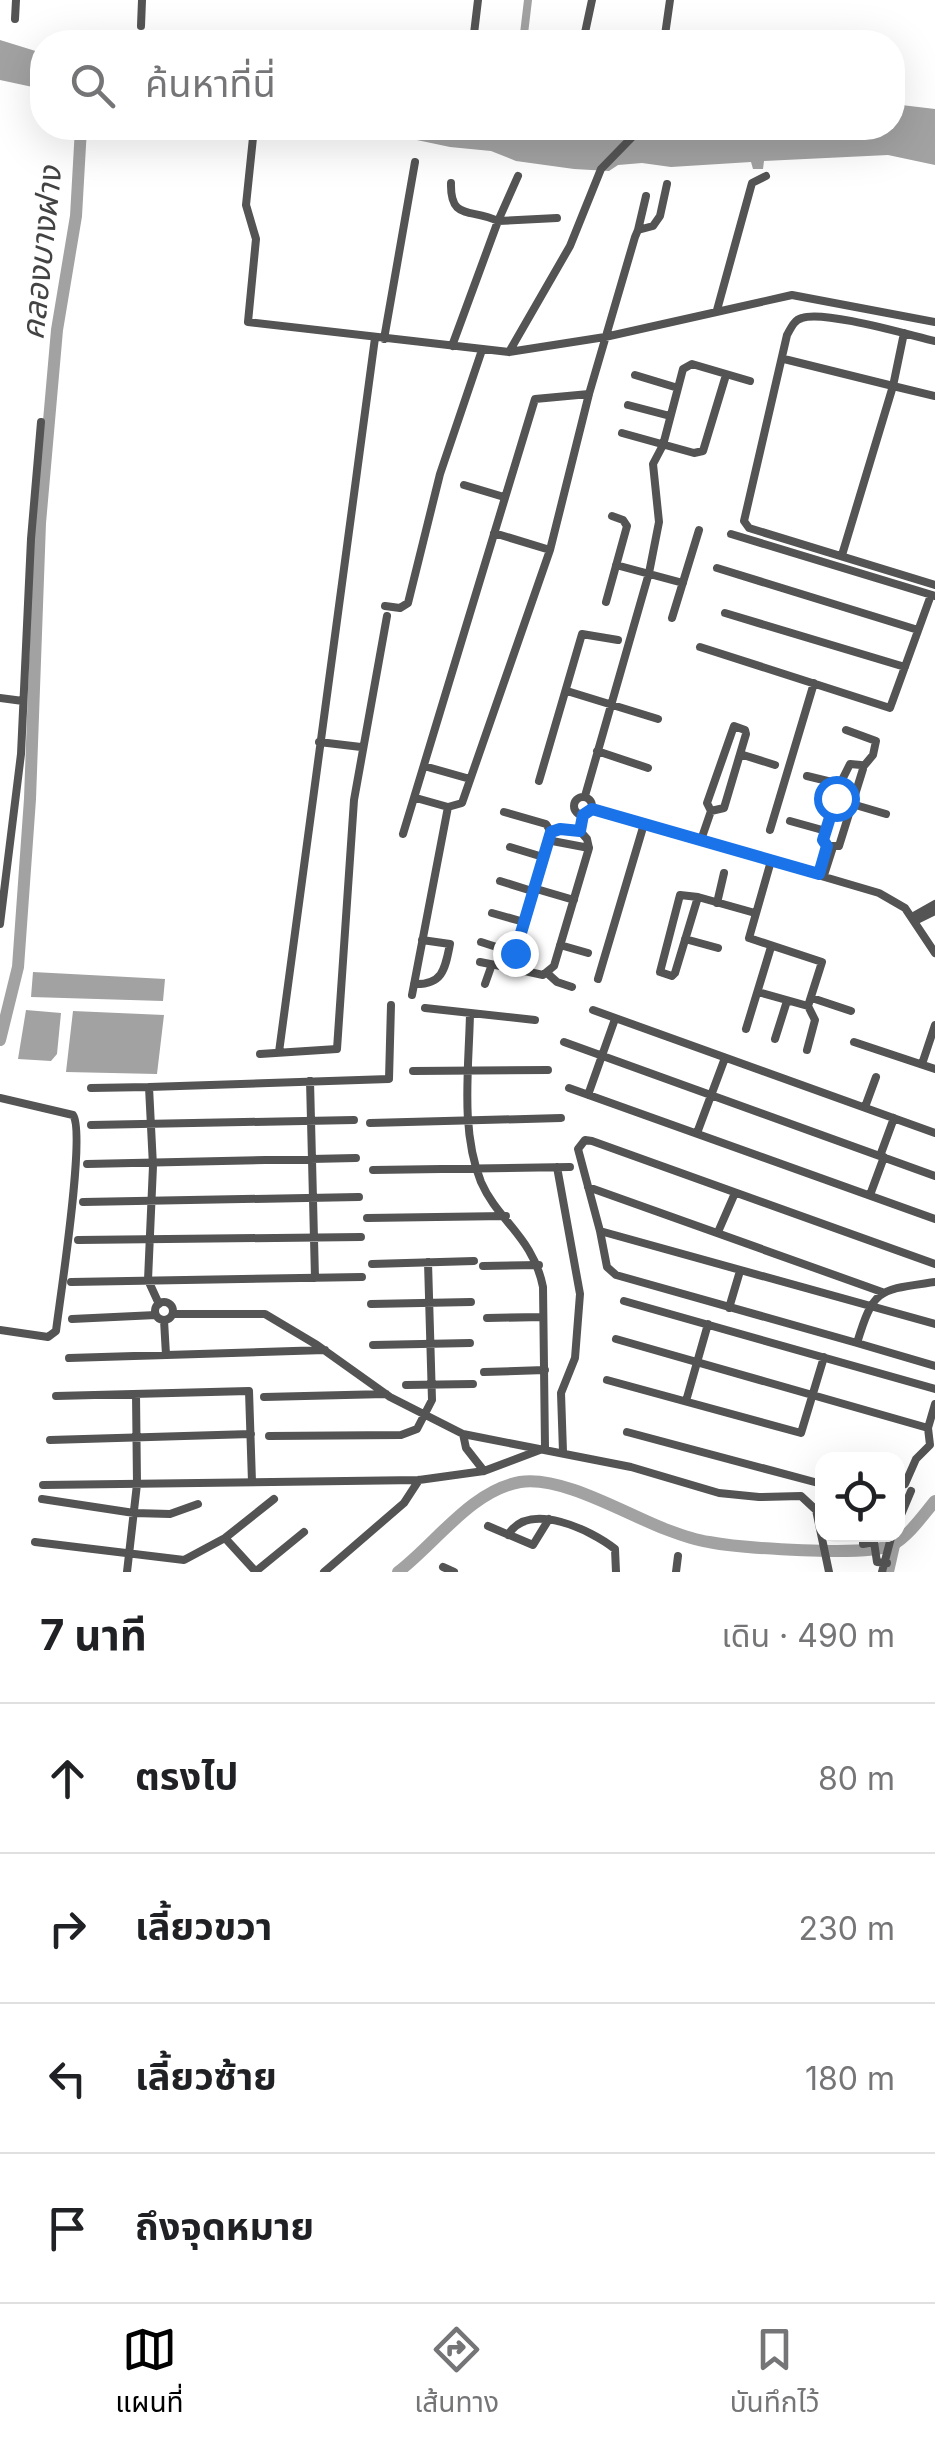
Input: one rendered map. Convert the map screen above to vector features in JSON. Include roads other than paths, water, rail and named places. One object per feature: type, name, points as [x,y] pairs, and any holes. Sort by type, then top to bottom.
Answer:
[{"type":"street","points":[[15,19],[16,0]]},
{"type":"street","points":[[141,26],[142,0]]},
{"type":"street","points":[[474,30],[478,0]]},
{"type":"street","points":[[586,30],[592,0]]},
{"type":"street","points":[[666,30],[670,0]]},
{"type":"street","points":[[253,140],[246,205],[256,240],[248,322],[508,352],[605,337],[802,294],[935,322]]},
{"type":"street","points":[[508,352],[570,246],[601,169],[629,140]]},
{"type":"street","points":[[279,1052],[318,742],[380,339],[415,162]]},
{"type":"street","points":[[452,346],[518,176]]},
{"type":"street","points":[[716,310],[752,184],[766,176]]},
{"type":"street","points":[[451,183],[450,201],[455,207],[498,221],[557,218]]},
{"type":"street","points":[[638,230],[653,226],[660,216],[667,184]]},
{"type":"street","points":[[416,798],[448,807],[462,803],[550,550],[588,394],[646,196]]},
{"type":"street","points":[[935,341],[806,316],[796,320],[787,335],[744,521],[750,528],[935,585]]},
{"type":"street","points":[[842,555],[893,386],[906,316]]},
{"type":"street","points":[[260,1054],[337,1050],[350,839],[386,611],[408,603],[440,474],[482,350]]},
{"type":"street","points":[[784,358],[935,396]]},
{"type":"street","points":[[583,815],[574,806],[584,796],[649,573],[659,522],[654,464],[678,388],[687,365],[750,381]]},
{"type":"street","points":[[622,433],[694,453],[704,451],[726,374]]},
{"type":"street","points":[[635,375],[678,388]]},
{"type":"street","points":[[403,834],[535,399],[588,394]]},
{"type":"street","points":[[628,405],[670,416]]},
{"type":"street","points":[[0,924],[14,821],[41,422]]},
{"type":"street","points":[[464,485],[504,496]]},
{"type":"street","points":[[606,602],[627,526],[612,516]]},
{"type":"street","points":[[672,618],[699,530]]},
{"type":"street","points":[[494,532],[550,550]]},
{"type":"street","points":[[700,647],[890,708],[933,596],[730,534]]},
{"type":"street","points":[[616,565],[684,584]]},
{"type":"street","points":[[718,568],[918,630]]},
{"type":"street","points":[[726,613],[905,667]]},
{"type":"street","points":[[540,781],[582,634],[618,640]]},
{"type":"street","points":[[770,830],[814,683]]},
{"type":"street","points":[[566,691],[658,719]]},
{"type":"street","points":[[0,698],[23,701]]},
{"type":"street","points":[[701,840],[711,811],[707,803],[732,726],[746,731],[724,808],[711,811]]},
{"type":"street","points":[[846,730],[876,741],[873,756],[863,767],[839,846],[830,847],[823,842],[847,764],[863,767]]},
{"type":"street","points":[[318,742],[362,747]]},
{"type":"street","points":[[597,751],[648,768]]},
{"type":"street","points":[[740,754],[775,765]]},
{"type":"street","points":[[424,766],[470,779]]},
{"type":"street","points":[[807,776],[840,784]]},
{"type":"street","points":[[584,796],[592,801],[592,809]]},
{"type":"street","points":[[852,804],[886,814]]},
{"type":"street","points":[[422,940],[450,944],[444,974],[413,989],[422,940],[448,807]]},
{"type":"street","points":[[580,831],[583,815],[592,809],[822,874],[891,898],[913,919],[935,954]]},
{"type":"street","points":[[504,812],[546,824],[549,836],[512,968]]},
{"type":"street","points":[[0,820],[14,821]]},
{"type":"street","points":[[790,821],[826,830]]},
{"type":"street","points":[[598,979],[644,824]]},
{"type":"street","points":[[549,836],[580,831]]},
{"type":"street","points":[[480,962],[538,974],[547,973],[554,966],[589,848],[580,831]]},
{"type":"street","points":[[549,836],[589,848]]},
{"type":"street","points":[[510,846],[542,857]]},
{"type":"street","points":[[822,874],[830,847]]},
{"type":"street","points":[[771,861],[749,938],[820,960],[810,1002],[815,1020],[807,1050]]},
{"type":"street","points":[[717,902],[724,873]]},
{"type":"street","points":[[500,881],[574,900]]},
{"type":"street","points":[[698,898],[675,973],[672,976],[660,972],[680,894],[717,902],[755,913]]},
{"type":"street","points":[[913,919],[935,907]]},
{"type":"street","points":[[492,913],[524,922]]},
{"type":"street","points":[[670,928],[718,948]]},
{"type":"street","points":[[481,942],[515,953]]},
{"type":"street","points":[[560,945],[588,954]]},
{"type":"street","points":[[746,1029],[771,947]]},
{"type":"street","points":[[485,984],[491,967]]},
{"type":"street","points":[[547,973],[572,987]]},
{"type":"street","points":[[758,992],[788,1001],[851,1010]]},
{"type":"street","points":[[776,1039],[788,1001]]},
{"type":"street","points":[[91,1088],[388,1079],[391,1005]]},
{"type":"street","points":[[424,1008],[535,1020]]},
{"type":"street","points":[[593,1010],[935,1133]]},
{"type":"street","points":[[470,1013],[468,1121],[477,1168],[482,1186],[539,1265],[543,1287],[545,1448]]},
{"type":"street","points":[[588,1095],[615,1019]]},
{"type":"street","points":[[922,1064],[935,1025]]},
{"type":"street","points":[[564,1042],[935,1176]]},
{"type":"street","points":[[854,1042],[935,1069]]},
{"type":"street","points":[[696,1134],[725,1058]]},
{"type":"street","points":[[413,1070],[548,1070]]},
{"type":"street","points":[[865,1108],[876,1076]]},
{"type":"street","points":[[310,1082],[315,1278]]},
{"type":"street","points":[[149,1087],[153,1162],[148,1280],[159,1304],[166,1355]]},
{"type":"street","points":[[569,1088],[935,1219]]},
{"type":"street","points":[[0,1098],[73,1115],[78,1122],[56,1331],[48,1337],[0,1330]]},
{"type":"street","points":[[370,1123],[561,1118]]},
{"type":"street","points":[[870,1195],[894,1118]]},
{"type":"street","points":[[91,1125],[354,1120]]},
{"type":"street","points":[[935,1264],[585,1140],[578,1149],[607,1268],[616,1276],[935,1366]]},
{"type":"street","points":[[88,1164],[356,1158]]},
{"type":"street","points":[[558,1168],[580,1294],[575,1358],[561,1393],[563,1452]]},
{"type":"street","points":[[373,1170],[570,1168]]},
{"type":"street","points":[[588,1186],[882,1292],[935,1282]]},
{"type":"street","points":[[718,1232],[736,1193]]},
{"type":"street","points":[[83,1202],[360,1197]]},
{"type":"street","points":[[367,1218],[506,1216]]},
{"type":"street","points":[[600,1231],[935,1324]]},
{"type":"street","points":[[78,1240],[361,1237]]},
{"type":"street","points":[[269,1436],[401,1435],[418,1429],[432,1400],[428,1262]]},
{"type":"street","points":[[372,1264],[539,1265]]},
{"type":"street","points":[[729,1308],[740,1271]]},
{"type":"street","points":[[72,1282],[362,1277]]},
{"type":"street","points":[[857,1343],[868,1306],[882,1292]]},
{"type":"street","points":[[624,1301],[935,1388]]},
{"type":"street","points":[[371,1304],[471,1302]]},
{"type":"street","points":[[159,1304],[168,1303],[173,1314]]},
{"type":"street","points":[[72,1319],[265,1314],[325,1350],[386,1394],[463,1434],[563,1452],[719,1493],[801,1496],[816,1510],[830,1572]]},
{"type":"street","points":[[486,1318],[543,1317]]},
{"type":"street","points":[[686,1401],[708,1324]]},
{"type":"street","points":[[616,1339],[928,1428]]},
{"type":"street","points":[[373,1345],[470,1343]]},
{"type":"street","points":[[68,1358],[325,1350]]},
{"type":"street","points":[[608,1380],[800,1433],[804,1431],[824,1357]]},
{"type":"street","points":[[484,1372],[545,1370]]},
{"type":"street","points":[[406,1385],[473,1384]]},
{"type":"street","points":[[56,1396],[248,1391],[252,1482]]},
{"type":"street","points":[[543,1392],[561,1393]]},
{"type":"street","points":[[127,1572],[137,1484],[136,1394]]},
{"type":"street","points":[[264,1397],[386,1394]]},
{"type":"street","points":[[905,1498],[916,1459],[932,1446],[928,1428],[935,1404]]},
{"type":"street","points":[[627,1432],[815,1482]]},
{"type":"street","points":[[50,1440],[251,1434]]},
{"type":"street","points":[[463,1434],[466,1448],[484,1471]]},
{"type":"street","points":[[43,1485],[419,1480],[484,1471],[545,1448]]},
{"type":"street","points":[[324,1572],[404,1503],[419,1480]]},
{"type":"street","points":[[42,1499],[134,1513],[170,1514],[198,1504]]},
{"type":"street","points":[[35,1542],[184,1560],[226,1538],[274,1499]]},
{"type":"street","points":[[488,1526],[536,1544],[548,1519]]},
{"type":"street","points":[[508,1535],[516,1524],[548,1519],[610,1544],[618,1553],[616,1572]]},
{"type":"street","points":[[226,1538],[256,1572],[304,1532]]},
{"type":"street","points":[[862,1542],[875,1548],[876,1562],[886,1563]]},
{"type":"street","points":[[676,1572],[678,1556]]},
{"type":"street","points":[[443,1567],[454,1572]]},
{"type":"waterway","points":[[524,30],[528,0]]},
{"type":"waterway","name":"คลองบางฝาง","points":[[0,1040],[18,967],[30,799],[40,523],[57,330],[76,216],[80,140]]},
{"type":"waterway","points":[[398,1572],[470,1507],[502,1487],[520,1482],[536,1481],[574,1490],[698,1540],[803,1550],[878,1549],[892,1545],[910,1531],[935,1501]]},
{"type":"waterway","points":[[890,1572],[897,1542]]}]
